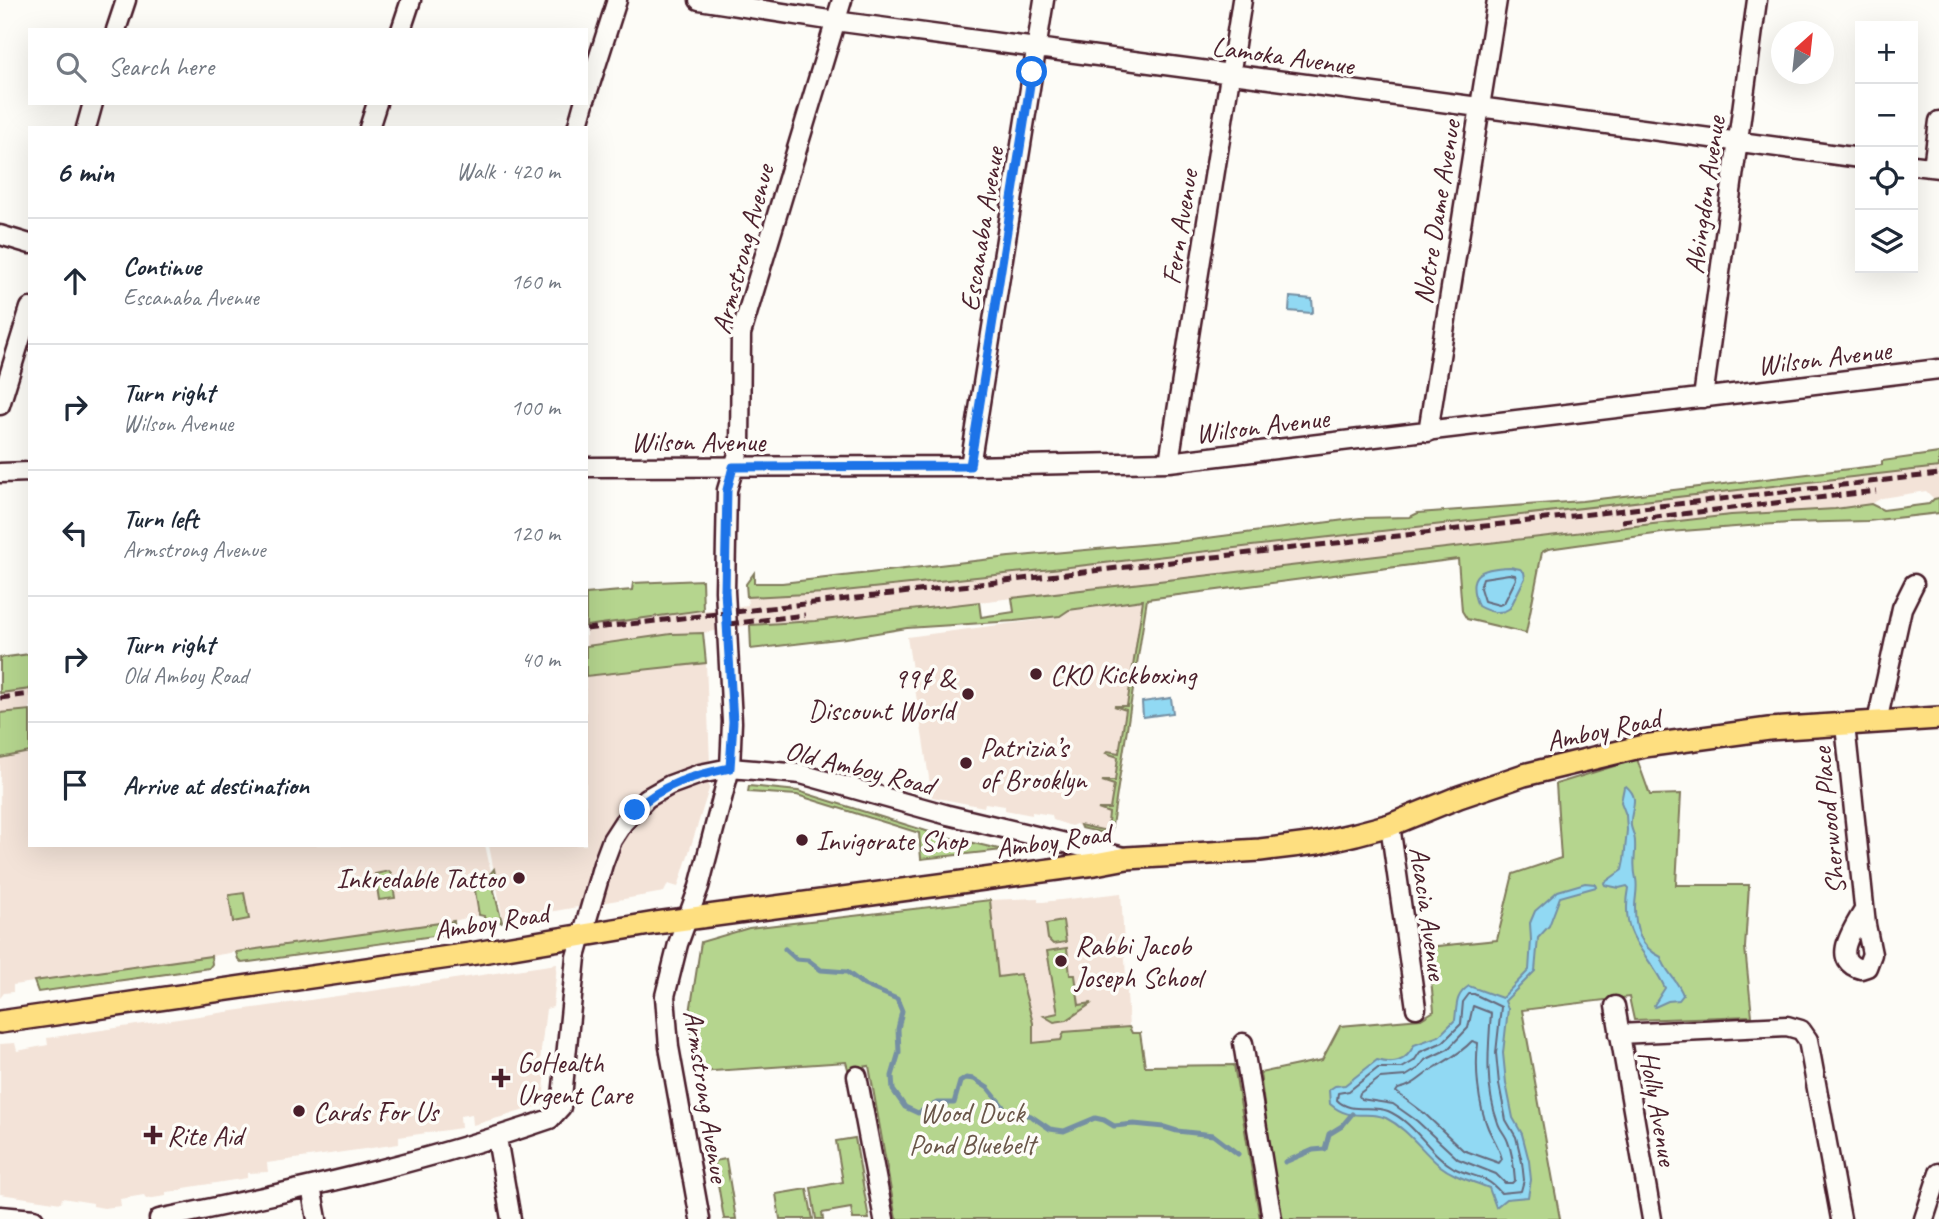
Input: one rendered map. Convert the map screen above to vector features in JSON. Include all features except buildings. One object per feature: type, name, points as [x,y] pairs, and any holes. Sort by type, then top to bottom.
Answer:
[{"type":"main road","name":"Amboy Road","points":[[0,1022],[470,954],[687,918],[1127,858],[1260,850],[1317,843],[1390,825],[1459,797],[1524,775],[1597,756],[1704,736],[1939,718]]},
{"type":"street","points":[[117,28],[126,0]]},
{"type":"street","points":[[402,28],[411,0]]},
{"type":"street","points":[[588,91],[617,0]]},
{"type":"street","name":"Lamoka Avenue","points":[[699,0],[835,22],[1855,157]]},
{"type":"street","name":"Armstrong Avenue","points":[[700,1219],[666,1022],[665,996],[671,968],[699,887],[730,768],[733,722],[725,591],[727,490],[740,447],[741,334],[842,0]]},
{"type":"street","name":"Escanaba Avenue","points":[[970,466],[1044,0]]},
{"type":"street","name":"Fern Avenue","points":[[1169,462],[1242,0]]},
{"type":"street","name":"Notre Dame Avenue","points":[[1428,432],[1497,0]]},
{"type":"street","name":"Abingdon Avenue","points":[[1703,398],[1757,0]]},
{"type":"street","points":[[87,126],[92,105]]},
{"type":"street","points":[[370,126],[376,105]]},
{"type":"street","points":[[578,126],[583,105]]},
{"type":"street","points":[[1918,166],[1936,168],[1939,121]]},
{"type":"street","points":[[0,235],[28,243]]},
{"type":"street","points":[[0,405],[28,314]]},
{"type":"street","name":"Wilson Avenue","points":[[588,467],[970,466],[1169,462],[1939,369]]},
{"type":"street","points":[[0,472],[28,472]]},
{"type":"street","points":[[1877,722],[1902,608],[1914,584]]},
{"type":"street","name":"Sherwood Place","points":[[1845,726],[1864,910]]},
{"type":"street","name":"Old Amboy Road","points":[[159,1219],[311,1187],[497,1138],[550,1119],[561,1107],[576,957],[603,864],[612,840],[623,823],[647,798],[670,785],[700,774],[730,768],[801,774],[948,815],[1127,858]]},
{"type":"street","name":"Acacia Avenue","points":[[1390,825],[1416,1008]]},
{"type":"street","name":"Holly Avenue","points":[[1615,1006],[1652,1219]]},
{"type":"street","points":[[1619,1034],[1787,1026],[1801,1030],[1808,1040],[1841,1219]]},
{"type":"street","points":[[1242,1043],[1272,1219]]},
{"type":"street","points":[[857,1076],[884,1219]]},
{"type":"street","points":[[497,1138],[511,1219]]},
{"type":"street","points":[[1930,1209],[1939,1173]]},
{"type":"street","points":[[311,1187],[317,1219]]},
{"type":"street","points":[[0,1216],[34,1219]]},
{"type":"shaded area","points":[[1939,467],[1939,498],[1934,499],[1926,491],[1835,509],[1684,520],[815,621],[671,634],[588,646],[588,626],[748,605],[747,597],[825,593]]},
{"type":"shaded area","points":[[1147,600],[1110,833],[1081,828],[1076,824],[1071,826],[1053,820],[1052,815],[1032,812],[1032,815],[1005,810],[1005,806],[985,803],[984,807],[932,797],[907,637],[1061,617],[1069,611]]},
{"type":"shaded area","points":[[706,663],[709,789],[678,887],[668,884],[664,892],[503,920],[489,847],[588,847],[588,676]]},
{"type":"shaded area","points":[[28,689],[28,710],[0,713],[0,693]]},
{"type":"shaded area","points":[[28,752],[28,847],[485,847],[491,872],[475,891],[479,915],[454,921],[455,933],[242,963],[236,952],[211,956],[212,964],[209,968],[38,992],[34,982],[13,985],[13,992],[4,993],[0,998],[0,758]]},
{"type":"shaded area","name":"Rabbi Jacob Joseph School","points":[[1121,893],[1129,1027],[1064,1032],[1061,1040],[1011,1046],[999,980],[990,900],[1038,898],[1038,902],[1043,902]]},
{"type":"shaded area","points":[[557,964],[553,1007],[546,1009],[541,1050],[540,1065],[546,1065],[543,1105],[473,1125],[472,1114],[460,1116],[461,1128],[399,1137],[399,1144],[267,1163],[268,1172],[247,1173],[247,1178],[166,1192],[166,1196],[146,1199],[144,1195],[120,1199],[121,1206],[104,1208],[93,1206],[93,1203],[62,1198],[61,1203],[0,1194],[0,1044],[15,1043],[17,1051],[48,1045],[47,1038]]},
{"type":"green space","points":[[1939,453],[1939,467],[1052,569],[825,593],[747,597],[746,584],[754,573],[754,583],[782,583],[1009,557],[1184,541],[1360,518],[1410,517],[1418,513],[1582,501],[1882,465],[1882,461]]},
{"type":"green space","points":[[1939,498],[1939,513],[1868,521],[1789,523],[1669,532],[1548,549],[1542,552],[1526,633],[1467,619],[1462,611],[1458,559],[1147,599],[1111,832],[1108,834],[1081,828],[1080,825],[1107,831],[1109,813],[1098,809],[1110,809],[1114,785],[1102,781],[1115,781],[1118,757],[1106,753],[1119,753],[1126,710],[1114,706],[1127,706],[1143,600],[1069,610],[1060,616],[907,628],[751,649],[750,625],[815,621],[979,602],[981,617],[1014,612],[1012,598],[1731,515],[1835,509],[1871,504],[1883,510],[1929,504]]},
{"type":"green space","points":[[702,580],[703,610],[588,626],[588,594],[632,590],[633,583]]},
{"type":"green space","points":[[703,633],[706,663],[588,676],[588,646],[671,634]]},
{"type":"green space","points":[[28,654],[28,689],[0,693],[0,658]]},
{"type":"green space","points":[[28,710],[28,752],[0,758],[0,713]]},
{"type":"green space","points":[[1637,759],[1650,795],[1681,794],[1676,885],[1749,885],[1745,948],[1752,1016],[1634,1020],[1629,997],[1522,1010],[1560,1219],[1279,1219],[1260,1073],[1322,1060],[1340,1026],[1421,1019],[1434,1011],[1428,947],[1497,940],[1513,874],[1561,858],[1556,784]]},
{"type":"green space","points":[[749,786],[798,791],[939,835],[1003,850],[921,859],[919,833],[797,795],[748,792]]},
{"type":"green space","points":[[494,869],[494,891],[502,922],[485,924],[484,916],[479,915],[475,891],[479,884],[477,876],[490,874]]},
{"type":"green space","points":[[389,871],[395,898],[379,900],[375,874]]},
{"type":"green space","points":[[244,893],[249,919],[233,922],[229,895]]},
{"type":"green space","name":"Wood Duck Pond Bluebelt","points":[[990,900],[998,977],[1020,974],[1033,1023],[1033,1043],[1061,1040],[1064,1032],[1129,1027],[1132,1033],[1140,1033],[1145,1066],[1234,1065],[1260,1219],[896,1219],[869,1066],[848,1069],[846,1062],[699,1072],[689,1019],[701,942],[749,928]]},
{"type":"green space","points":[[454,921],[455,933],[242,963],[236,952]]},
{"type":"green space","points":[[1063,921],[1066,942],[1053,944],[1048,939],[1046,924]]},
{"type":"green space","points":[[1067,948],[1070,975],[1075,975],[1079,1005],[1092,1003],[1067,1020],[1054,1022],[1044,1016],[1058,1013],[1047,951]]},
{"type":"green space","points":[[211,956],[212,964],[209,968],[38,992],[34,981]]},
{"type":"green space","points":[[855,1138],[869,1219],[853,1219],[851,1208],[822,1213],[823,1219],[816,1219],[811,1188],[843,1182],[836,1141]]},
{"type":"green space","points":[[726,1159],[736,1219],[724,1219],[714,1161]]},
{"type":"green space","points":[[807,1189],[813,1219],[780,1219],[776,1194]]},
{"type":"water","points":[[1290,297],[1312,299],[1313,311],[1289,311]]},
{"type":"water","points":[[1491,569],[1520,569],[1525,578],[1510,608],[1494,612],[1478,606],[1473,586],[1478,574]]},
{"type":"water","points":[[1171,698],[1173,713],[1143,717],[1142,702]]},
{"type":"water","points":[[1626,786],[1634,800],[1631,826],[1635,840],[1636,923],[1640,937],[1648,948],[1661,957],[1683,995],[1679,1000],[1668,1001],[1655,1007],[1665,988],[1631,932],[1627,906],[1629,888],[1604,883],[1622,870],[1627,830],[1626,815],[1621,802]]},
{"type":"water","points":[[1585,883],[1595,884],[1596,887],[1560,897],[1549,926],[1538,938],[1535,971],[1505,1001],[1508,1009],[1503,1053],[1506,1083],[1513,1118],[1522,1134],[1529,1161],[1531,1180],[1528,1197],[1506,1199],[1496,1207],[1489,1188],[1445,1169],[1408,1134],[1386,1118],[1345,1113],[1330,1104],[1329,1090],[1335,1086],[1345,1085],[1377,1060],[1399,1061],[1414,1045],[1439,1036],[1455,1020],[1459,997],[1464,989],[1469,986],[1502,998],[1529,970],[1530,923],[1535,911],[1558,891]]},
{"type":"waterway","points":[[785,949],[796,959],[808,960],[821,970],[847,972],[864,985],[897,999],[902,1011],[898,1029],[899,1052],[892,1076],[893,1090],[905,1107],[918,1113],[937,1103],[954,1103],[960,1082],[966,1078],[974,1079],[988,1088],[1005,1109],[1031,1116],[1050,1129],[1064,1131],[1095,1118],[1114,1126],[1134,1124],[1164,1127],[1213,1135],[1238,1154]]},
{"type":"waterway","points":[[1285,1162],[1313,1150],[1325,1149],[1329,1134],[1342,1126],[1352,1114]]},
{"type":"railway","points":[[588,629],[1939,474]]},
{"type":"railway","points":[[1622,521],[1876,491]]},
{"type":"railway","points":[[729,624],[805,615]]},
{"type":"railway","points":[[0,698],[28,694]]},
{"type":"place","name":"CKO Kickboxing","points":[[1036,674]]},
{"type":"place","name":"99¢ & Discount World","points":[[968,694]]},
{"type":"place","name":"Patrizia’s of Brooklyn","points":[[966,763]]},
{"type":"place","name":"Invigorate Shop","points":[[802,840]]},
{"type":"place","name":"Inkredable Tattoo","points":[[519,878]]},
{"type":"place","name":"Rabbi Jacob Joseph School","points":[[1061,961]]},
{"type":"place","name":"GoHealth Urgent Care","points":[[501,1078]]},
{"type":"place","name":"Cards For Us","points":[[299,1111]]},
{"type":"place","name":"Rite Aid","points":[[153,1135]]},
{"type":"route","points":[[635,810],[647,798],[670,785],[700,774],[730,768],[733,722],[725,591],[727,490],[733,467],[970,466],[1032,72]]}]
